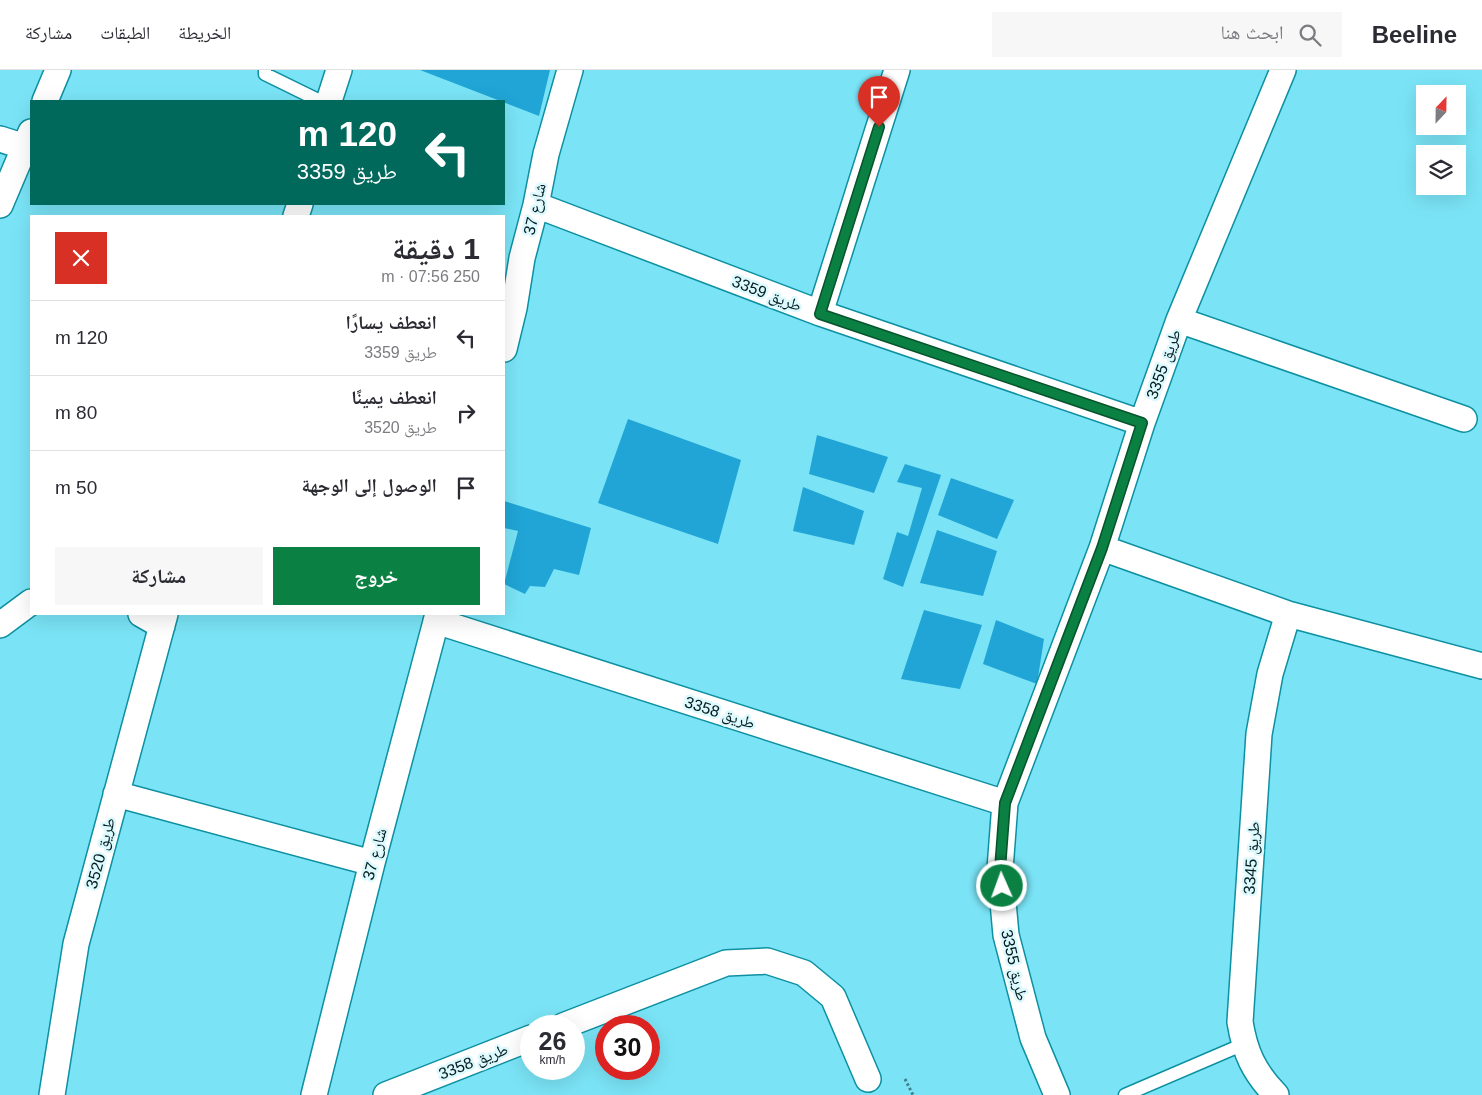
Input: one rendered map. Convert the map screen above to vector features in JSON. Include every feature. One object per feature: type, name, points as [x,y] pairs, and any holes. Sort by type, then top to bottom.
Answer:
[{"type":"street","points":[[44,100],[58,70]]},
{"type":"street","points":[[329,100],[339,70]]},
{"type":"street","name":"شارع 37","points":[[505,340],[509,306],[536,205],[546,154],[570,70]]},
{"type":"street","points":[[820,314],[897,70]]},
{"type":"street","name":"طريق 3355","points":[[1056,1095],[1033,1038],[1006,935],[1000,869],[1005,803],[1102,548],[1142,423],[1179,320],[1283,70]]},
{"type":"street","points":[[0,139],[28,139],[0,205]]},
{"type":"street","name":"طريق 3359","points":[[536,205],[820,314],[1142,423]]},
{"type":"street","name":"طريق 3355","points":[[1179,320],[1464,419]]},
{"type":"street","points":[[1102,548],[1288,614],[1482,666]]},
{"type":"street","points":[[0,625],[30,603]]},
{"type":"street","name":"طريق 3345","points":[[1268,1091],[1252,1065],[1244,1044],[1240,1022],[1259,734],[1270,674],[1288,614]]},
{"type":"street","name":"شارع 37","points":[[314,1095],[372,863],[437,617]]},
{"type":"street","name":"طريق 3358","points":[[437,617],[1005,803]]},
{"type":"street","name":"طريق 3520","points":[[52,1095],[76,944],[116,794],[156,618]]},
{"type":"street","points":[[116,794],[372,863]]},
{"type":"street","points":[[585,1017],[726,963],[767,961],[804,973],[832,997],[868,1079]]},
{"type":"street","name":"طريق 3358","points":[[386,1095],[520,1042]]},
{"type":"lane","points":[[265,70],[265,74],[318,100]]},
{"type":"lane","points":[[1125,1095],[1244,1044]]},
{"type":"path","points":[[905,1079],[913,1095]]},
{"type":"building","points":[[420,70],[550,70],[539,116],[505,103],[505,100],[498,100]]},
{"type":"building","points":[[628,419],[741,460],[718,544],[598,503]]},
{"type":"building","points":[[817,435],[888,457],[874,493],[809,474]]},
{"type":"building","points":[[905,464],[941,475],[903,587],[883,579],[897,532],[908,536],[922,488],[897,482]]},
{"type":"building","points":[[951,478],[1014,500],[997,539],[938,515]]},
{"type":"building","points":[[803,487],[864,511],[854,545],[793,531]]},
{"type":"building","points":[[505,501],[591,528],[579,575],[554,569],[545,587],[530,586],[525,594],[505,584],[518,531],[505,528]]},
{"type":"building","points":[[937,530],[997,551],[983,596],[920,583]]},
{"type":"building","points":[[924,610],[982,625],[960,689],[901,679]]},
{"type":"building","points":[[996,620],[1044,639],[1037,684],[983,664]]},
{"type":"route","points":[[879,127],[820,314],[1142,423],[1102,548],[1005,803],[1000,869],[1002,886]]}]
